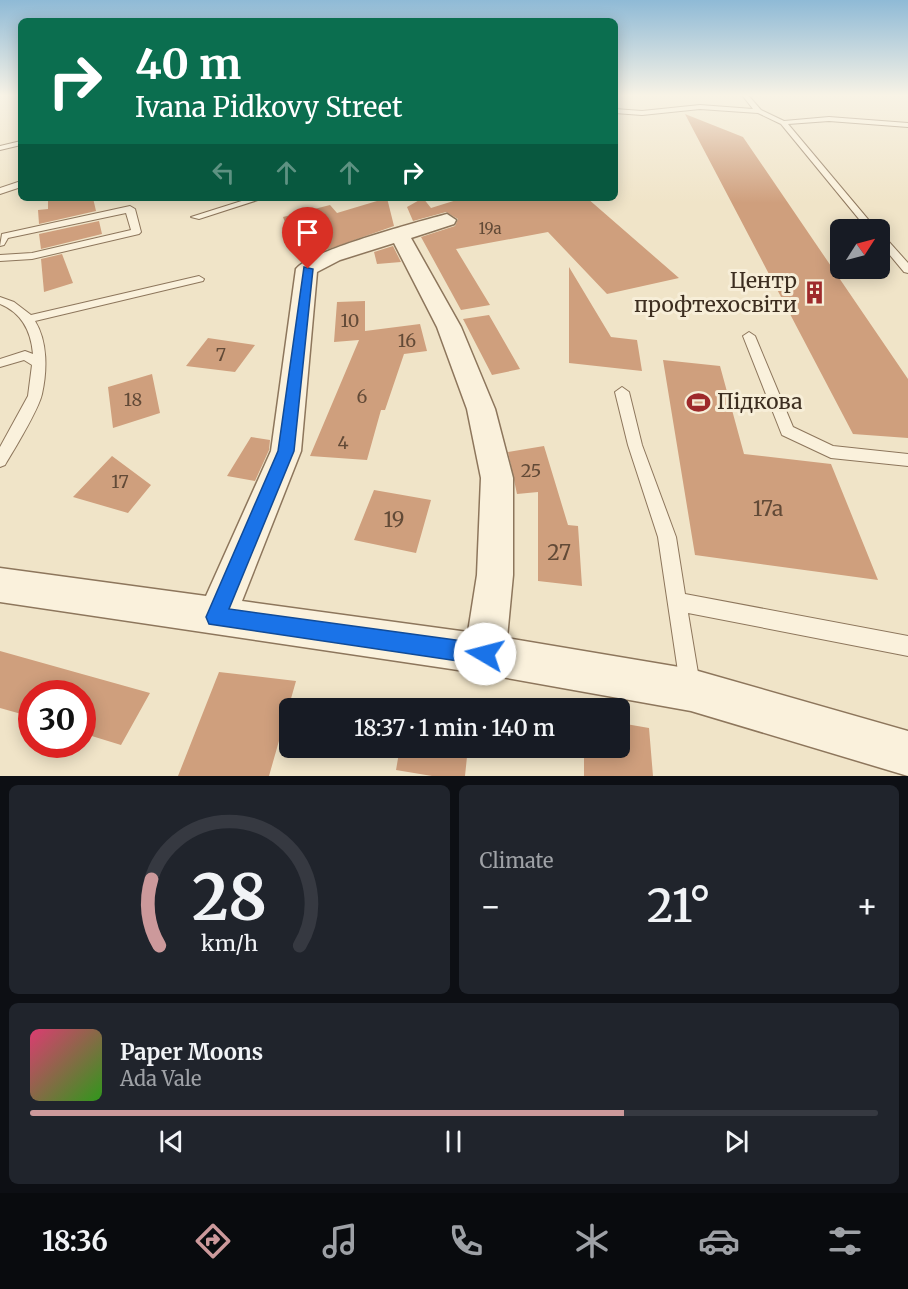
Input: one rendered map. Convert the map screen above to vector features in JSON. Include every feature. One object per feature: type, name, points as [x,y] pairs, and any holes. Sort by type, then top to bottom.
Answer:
[{"type":"street","points":[[216,617],[286,451],[308,269],[333,256],[447,220]]},
{"type":"street","points":[[399,234],[449,327],[481,409],[497,478],[495,575],[485,654]]},
{"type":"street","points":[[0,585],[485,654],[691,690],[908,754]]},
{"type":"lane","points":[[790,131],[864,219]]},
{"type":"lane","points":[[0,148],[18,144]]},
{"type":"lane","points":[[0,191],[18,185]]},
{"type":"lane","points":[[196,217],[250,201]]},
{"type":"lane","points":[[0,258],[32,256],[136,232],[130,209],[2,239]]},
{"type":"lane","points":[[890,249],[908,270]]},
{"type":"lane","points":[[28,319],[199,279]]},
{"type":"lane","points":[[0,300],[12,304],[28,319],[40,342],[34,396],[0,461]]},
{"type":"lane","points":[[749,336],[787,431],[831,452],[908,460]]},
{"type":"lane","points":[[0,363],[25,355],[39,363]]},
{"type":"lane","points":[[622,392],[635,445],[667,537],[691,690]]},
{"type":"lane","points":[[677,602],[908,646]]},
{"type":"building","name":"Центр профтехосвіти","points":[[694,131],[728,131],[743,137],[830,265],[830,279],[840,279],[908,379],[908,438],[853,434]]},
{"type":"building","points":[[48,201],[94,201],[96,211],[39,224],[38,210],[48,209]]},
{"type":"building","points":[[377,201],[388,201],[394,226],[329,249],[297,255],[283,217],[330,205],[337,213]]},
{"type":"building","points":[[418,201],[425,201],[431,208],[453,201],[590,201],[679,278],[607,294],[548,232],[456,249],[490,305],[461,310],[421,237],[455,226],[458,219],[446,212],[413,221],[407,207]]},
{"type":"building","points":[[99,221],[102,234],[41,249],[39,234]]},
{"type":"building","points":[[393,246],[401,262],[377,264],[374,252]]},
{"type":"building","points":[[62,254],[73,283],[44,292],[41,259]]},
{"type":"building","points":[[569,267],[611,337],[637,340],[642,371],[569,363]]},
{"type":"building","points":[[365,301],[365,331],[420,324],[427,351],[404,354],[385,410],[381,410],[367,460],[310,456],[359,340],[334,342],[337,302]]},
{"type":"building","points":[[489,315],[520,369],[492,375],[463,319]]},
{"type":"building","points":[[208,338],[255,345],[235,372],[186,366]]},
{"type":"building","name":"Підкова","points":[[663,360],[720,366],[744,454],[831,464],[878,580],[695,555]]},
{"type":"building","points":[[152,374],[160,413],[113,428],[108,387]]},
{"type":"building","points":[[251,437],[270,440],[269,450],[255,481],[227,476]]},
{"type":"building","points":[[544,446],[568,525],[578,526],[582,586],[538,581],[538,492],[517,494],[508,452]]},
{"type":"building","points":[[112,456],[151,485],[128,513],[73,497]]},
{"type":"building","points":[[374,490],[431,500],[416,553],[354,540]]},
{"type":"building","points":[[0,651],[150,693],[121,745],[96,737],[96,680],[18,680],[18,713],[0,708]]},
{"type":"building","points":[[219,672],[296,681],[291,698],[279,698],[279,741],[269,776],[178,776]]},
{"type":"building","points":[[630,725],[649,728],[653,776],[584,776],[584,758],[630,758]]},
{"type":"building","points":[[398,758],[467,758],[465,776],[432,776],[396,770]]},
{"type":"place","name":"Центр профтехосвіти","points":[[815,293]]},
{"type":"place","name":"Підкова","points":[[699,402]]},
{"type":"route","points":[[308,269],[286,451],[216,617],[485,654]]}]
